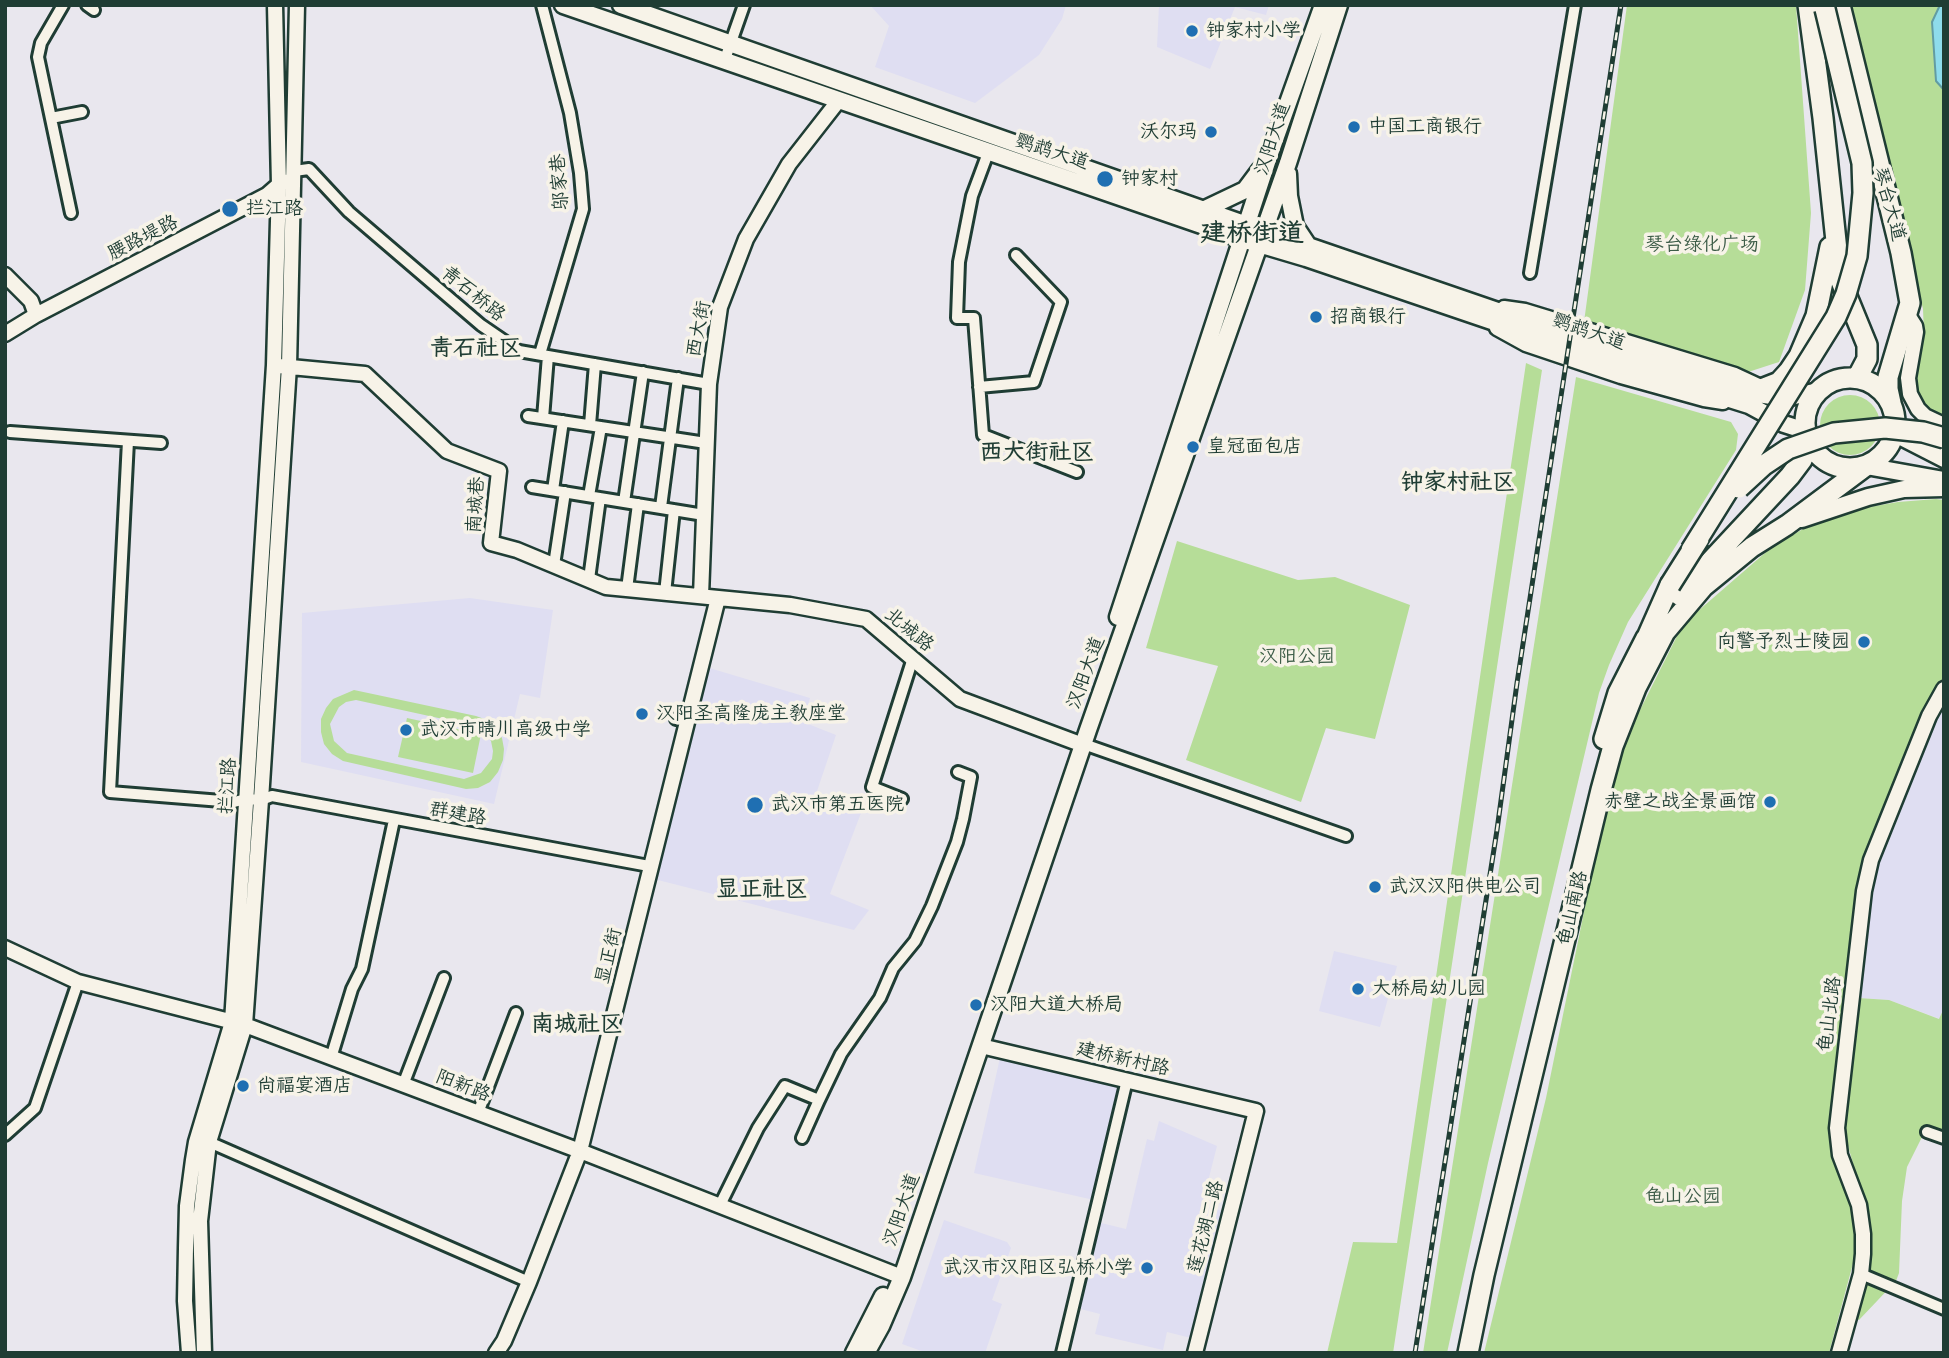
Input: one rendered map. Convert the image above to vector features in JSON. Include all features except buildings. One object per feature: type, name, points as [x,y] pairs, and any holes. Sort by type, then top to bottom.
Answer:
[{"type":"highway","points":[[1824,6],[1823,118],[1840,279],[1867,345],[1867,359],[1857,378]]},
{"type":"highway","points":[[1647,637],[1670,585],[1825,336],[1846,294],[1857,256],[1863,193],[1861,163],[1824,6]]},
{"type":"highway","name":"琴台大道","points":[[1824,6],[1901,253],[1910,303],[1888,377],[1891,403]]},
{"type":"highway","points":[[1754,395],[1779,382],[1790,372],[1809,336],[1823,290],[1834,226]]},
{"type":"highway","points":[[1647,637],[1697,574],[1796,469],[1807,436],[1807,409],[1819,391],[1836,380],[1857,378],[1882,391],[1891,403],[1896,425],[1893,438],[1878,460],[1866,466],[1839,468],[1826,462],[1816,453],[1807,436]]},
{"type":"highway","points":[[1691,550],[1745,482],[1788,449],[1810,440],[1856,429],[1905,429],[1944,438]]},
{"type":"highway","name":"龟山南路","points":[[1468,1353],[1592,828],[1620,727],[1649,659],[1674,620],[1723,568],[1866,466]]},
{"type":"highway","name":"龟山南路","points":[[1456,1353],[1592,781],[1612,710],[1630,666],[1647,637]]},
{"type":"main road","name":"鹦鹉大道","points":[[563,5],[988,153],[1200,216]]},
{"type":"main road","name":"鹦鹉大道","points":[[621,5],[1200,216],[1473,308],[1754,395],[1785,398],[1819,391]]},
{"type":"main road","name":"汉阳大道","points":[[1236,286],[1245,232],[1323,5]]},
{"type":"main road","name":"汉阳大道","points":[[866,1352],[881,1326],[1236,286],[1262,238],[1339,5]]},
{"type":"main road","points":[[1269,156],[1245,190],[1200,216],[1228,249],[1230,271],[1236,286],[1268,259],[1308,252],[1295,226],[1289,197],[1288,163]]},
{"type":"main road","name":"鹦鹉大道","points":[[1754,395],[1784,424],[1807,436]]},
{"type":"main road","points":[[1896,425],[1903,438],[1944,459]]},
{"type":"main road","points":[[1866,466],[1944,480]]},
{"type":"main road","points":[[1787,524],[1868,497],[1904,489],[1944,488]]},
{"type":"main road","name":"汉阳大道","points":[[897,1275],[981,1046],[1079,743]]},
{"type":"street","points":[[63,5],[41,43],[38,57],[71,213]]},
{"type":"street","name":"拦江路","points":[[189,1353],[185,1301],[187,1206],[196,1142],[239,1024],[246,799],[274,365],[279,185],[275,5]]},
{"type":"street","name":"拦江路","points":[[204,1353],[200,1221],[209,1142],[239,1024],[261,800],[289,366],[297,5]]},
{"type":"street","name":"邬家巷","points":[[542,5],[570,113],[583,209],[544,355],[543,418]]},
{"type":"street","points":[[724,62],[744,5]]},
{"type":"street","points":[[1530,273],[1575,5]]},
{"type":"street","name":"西大街","points":[[701,596],[709,384],[720,307],[746,239],[789,164],[839,100]]},
{"type":"street","points":[[51,118],[82,112]]},
{"type":"street","points":[[988,153],[970,209],[960,262],[957,307],[957,318],[974,318],[983,435],[1077,472]]},
{"type":"street","name":"青石桥路","points":[[294,171],[309,169],[348,212],[481,325],[519,351],[709,384]]},
{"type":"street","name":"腰路堤路","points":[[5,334],[36,315],[267,195],[294,171]]},
{"type":"street","points":[[979,387],[1034,382],[1061,302],[1016,255]]},
{"type":"street","points":[[5,275],[31,301],[36,315]]},
{"type":"street","points":[[1908,315],[1916,332],[1908,378],[1910,394],[1925,416],[1944,425]]},
{"type":"street","points":[[589,579],[594,497],[595,364]]},
{"type":"street","name":"南城巷","points":[[274,365],[365,374],[447,452],[499,471],[491,543],[517,550],[606,587],[701,596]]},
{"type":"street","points":[[624,502],[643,372]]},
{"type":"street","points":[[661,508],[678,378]]},
{"type":"street","points":[[528,416],[706,443]]},
{"type":"street","points":[[553,490],[563,421]]},
{"type":"street","points":[[10,432],[162,443]]},
{"type":"street","name":"群建路","points":[[128,440],[110,792],[234,802],[246,799],[261,800],[272,796],[649,866]]},
{"type":"street","points":[[531,487],[704,514]]},
{"type":"street","points":[[554,565],[565,492]]},
{"type":"street","points":[[627,589],[638,504]]},
{"type":"street","points":[[665,593],[674,510]]},
{"type":"street","name":"北城路","points":[[701,596],[790,605],[866,619],[960,698],[1079,743]]},
{"type":"street","name":"显正街","points":[[496,1353],[504,1341],[529,1282],[579,1151],[640,913],[681,720],[718,598]]},
{"type":"street","points":[[902,799],[872,787],[913,659]]},
{"type":"street","name":"龟山北路","points":[[1839,1353],[1861,1274],[1863,1254],[1861,1218],[1840,1155],[1837,1128],[1864,891],[1867,873],[1928,716],[1944,689]]},
{"type":"street","points":[[1079,743],[1346,836]]},
{"type":"street","points":[[802,1138],[841,1054],[880,998],[893,968],[915,941],[932,906],[957,842],[971,778],[958,772]]},
{"type":"street","points":[[331,1058],[352,989],[362,969],[394,820]]},
{"type":"street","name":"阳新路","points":[[5,948],[78,982],[239,1024],[579,1151],[897,1275]]},
{"type":"street","points":[[403,1085],[444,978]]},
{"type":"street","points":[[5,1135],[35,1108],[78,982]]},
{"type":"street","points":[[478,1113],[516,1013]]},
{"type":"street","name":"建桥新村路","points":[[981,1046],[1256,1111]]},
{"type":"street","points":[[1062,1353],[1127,1080]]},
{"type":"street","points":[[720,1205],[758,1128],[785,1086],[819,1100]]},
{"type":"street","name":"莲花湖二路","points":[[1195,1353],[1256,1111]]},
{"type":"street","points":[[1927,1132],[1944,1138]]},
{"type":"street","points":[[209,1142],[529,1282]]},
{"type":"street","points":[[1861,1274],[1944,1310]]},
{"type":"shaded area","points":[[870,5],[1066,5],[1062,19],[1039,55],[975,103],[875,67],[889,26]]},
{"type":"shaded area","name":"钟家村小学","points":[[1159,5],[1269,5],[1266,15],[1235,7],[1210,69],[1157,47]]},
{"type":"shaded area","name":"武汉市晴川高级中学","points":[[470,598],[553,610],[540,698],[520,694],[494,804],[301,762],[302,613]]},
{"type":"shaded area","name":"武汉市第五医院","points":[[706,667],[810,698],[803,722],[836,735],[815,797],[861,813],[830,894],[869,910],[854,930],[654,879]]},
{"type":"shaded area","points":[[1944,702],[1944,1008],[1940,1019],[1889,1000],[1858,998],[1872,878]]},
{"type":"shaded area","name":"大桥局幼儿园","points":[[1334,951],[1397,966],[1380,1027],[1319,1011]]},
{"type":"shaded area","points":[[1000,1058],[1120,1086],[1094,1200],[974,1173]]},
{"type":"shaded area","name":"武汉市汉阳区弘桥小学","points":[[1159,1121],[1217,1146],[1202,1205],[1223,1211],[1191,1338],[1167,1332],[1163,1350],[1095,1334],[1100,1314],[1077,1308],[1097,1222],[1126,1229],[1147,1139],[1154,1141]]},
{"type":"shaded area","points":[[944,1220],[1007,1242],[1011,1248],[992,1300],[1002,1304],[985,1353],[927,1353],[902,1344]]},
{"type":"green space","name":"琴台绿化广场","points":[[1627,5],[1796,5],[1811,213],[1805,290],[1779,362],[1745,373],[1584,322]]},
{"type":"green space","points":[[1848,5],[1944,5],[1944,420],[1922,405],[1918,397],[1916,378],[1924,335],[1923,309]]},
{"type":"green space","points":[[1526,363],[1542,370],[1393,1353],[1327,1353],[1353,1242],[1397,1243]]},
{"type":"green space","points":[[1576,377],[1731,422],[1738,434],[1736,450],[1628,622],[1599,693],[1488,1163],[1447,1353],[1423,1353]]},
{"type":"green space","points":[[1844,395],[1856,395],[1875,408],[1880,425],[1878,437],[1867,450],[1856,455],[1844,455],[1825,442],[1820,431],[1820,419],[1833,400]]},
{"type":"green space","name":"龟山公园","points":[[1944,500],[1944,681],[1923,711],[1869,847],[1857,882],[1853,912],[1834,1078],[1832,1152],[1851,1205],[1855,1256],[1829,1353],[1484,1353],[1546,1098],[1615,760],[1683,624],[1773,546],[1817,521],[1852,510]]},
{"type":"green space","name":"汉阳公园","points":[[1177,541],[1298,580],[1335,577],[1410,605],[1375,739],[1326,728],[1301,802],[1186,760],[1218,666],[1146,648]]},
{"type":"green space","points":[[354,690],[476,716],[487,720],[502,738],[503,760],[490,782],[478,788],[466,789],[343,761],[332,754],[324,744],[321,732],[321,719],[333,699]],"holes":[[[356,700],[475,726],[491,741],[492,759],[481,773],[464,779],[347,753],[334,741],[330,724],[339,707]]]},
{"type":"green space","points":[[407,718],[481,734],[473,773],[398,757]]},
{"type":"green space","points":[[1858,998],[1889,1000],[1939,1019],[1944,1008],[1944,1130],[1927,1127],[1907,1167],[1902,1201],[1899,1273],[1896,1281],[1859,1320],[1855,1318],[1863,1199],[1845,1135]]},
{"type":"water","points":[[1940,5],[1944,5],[1944,90],[1936,81],[1932,22]]},
{"type":"railway","points":[[1415,1353],[1621,5]]},
{"type":"place","name":"钟家村小学","points":[[1192,31]]},
{"type":"place","name":"中国工商银行","points":[[1354,127]]},
{"type":"place","name":"沃尔玛","points":[[1211,132]]},
{"type":"place","name":"钟家村","points":[[1105,179]]},
{"type":"place","name":"拦江路","points":[[230,209]]},
{"type":"place","name":"招商银行","points":[[1316,317]]},
{"type":"place","name":"皇冠面包店","points":[[1193,447]]},
{"type":"place","name":"向警予烈士陵园","points":[[1864,642]]},
{"type":"place","name":"汉阳圣高隆庞主教座堂","points":[[642,714]]},
{"type":"place","name":"武汉市晴川高级中学","points":[[406,730]]},
{"type":"place","name":"赤壁之战全景画馆","points":[[1770,802]]},
{"type":"place","name":"武汉市第五医院","points":[[755,805]]},
{"type":"place","name":"武汉汉阳供电公司","points":[[1375,887]]},
{"type":"place","name":"大桥局幼儿园","points":[[1358,989]]},
{"type":"place","name":"汉阳大道大桥局","points":[[976,1005]]},
{"type":"place","name":"尚福宴酒店","points":[[243,1086]]},
{"type":"place","name":"武汉市汉阳区弘桥小学","points":[[1147,1268]]},
{"type":"district","name":"建桥街道","points":[[1252,234]]},
{"type":"district","name":"青石社区","points":[[476,349]]},
{"type":"district","name":"西大街社区","points":[[1037,453]]},
{"type":"district","name":"钟家村社区","points":[[1458,483]]},
{"type":"district","name":"显正社区","points":[[762,890]]},
{"type":"district","name":"南城社区","points":[[577,1025]]}]
